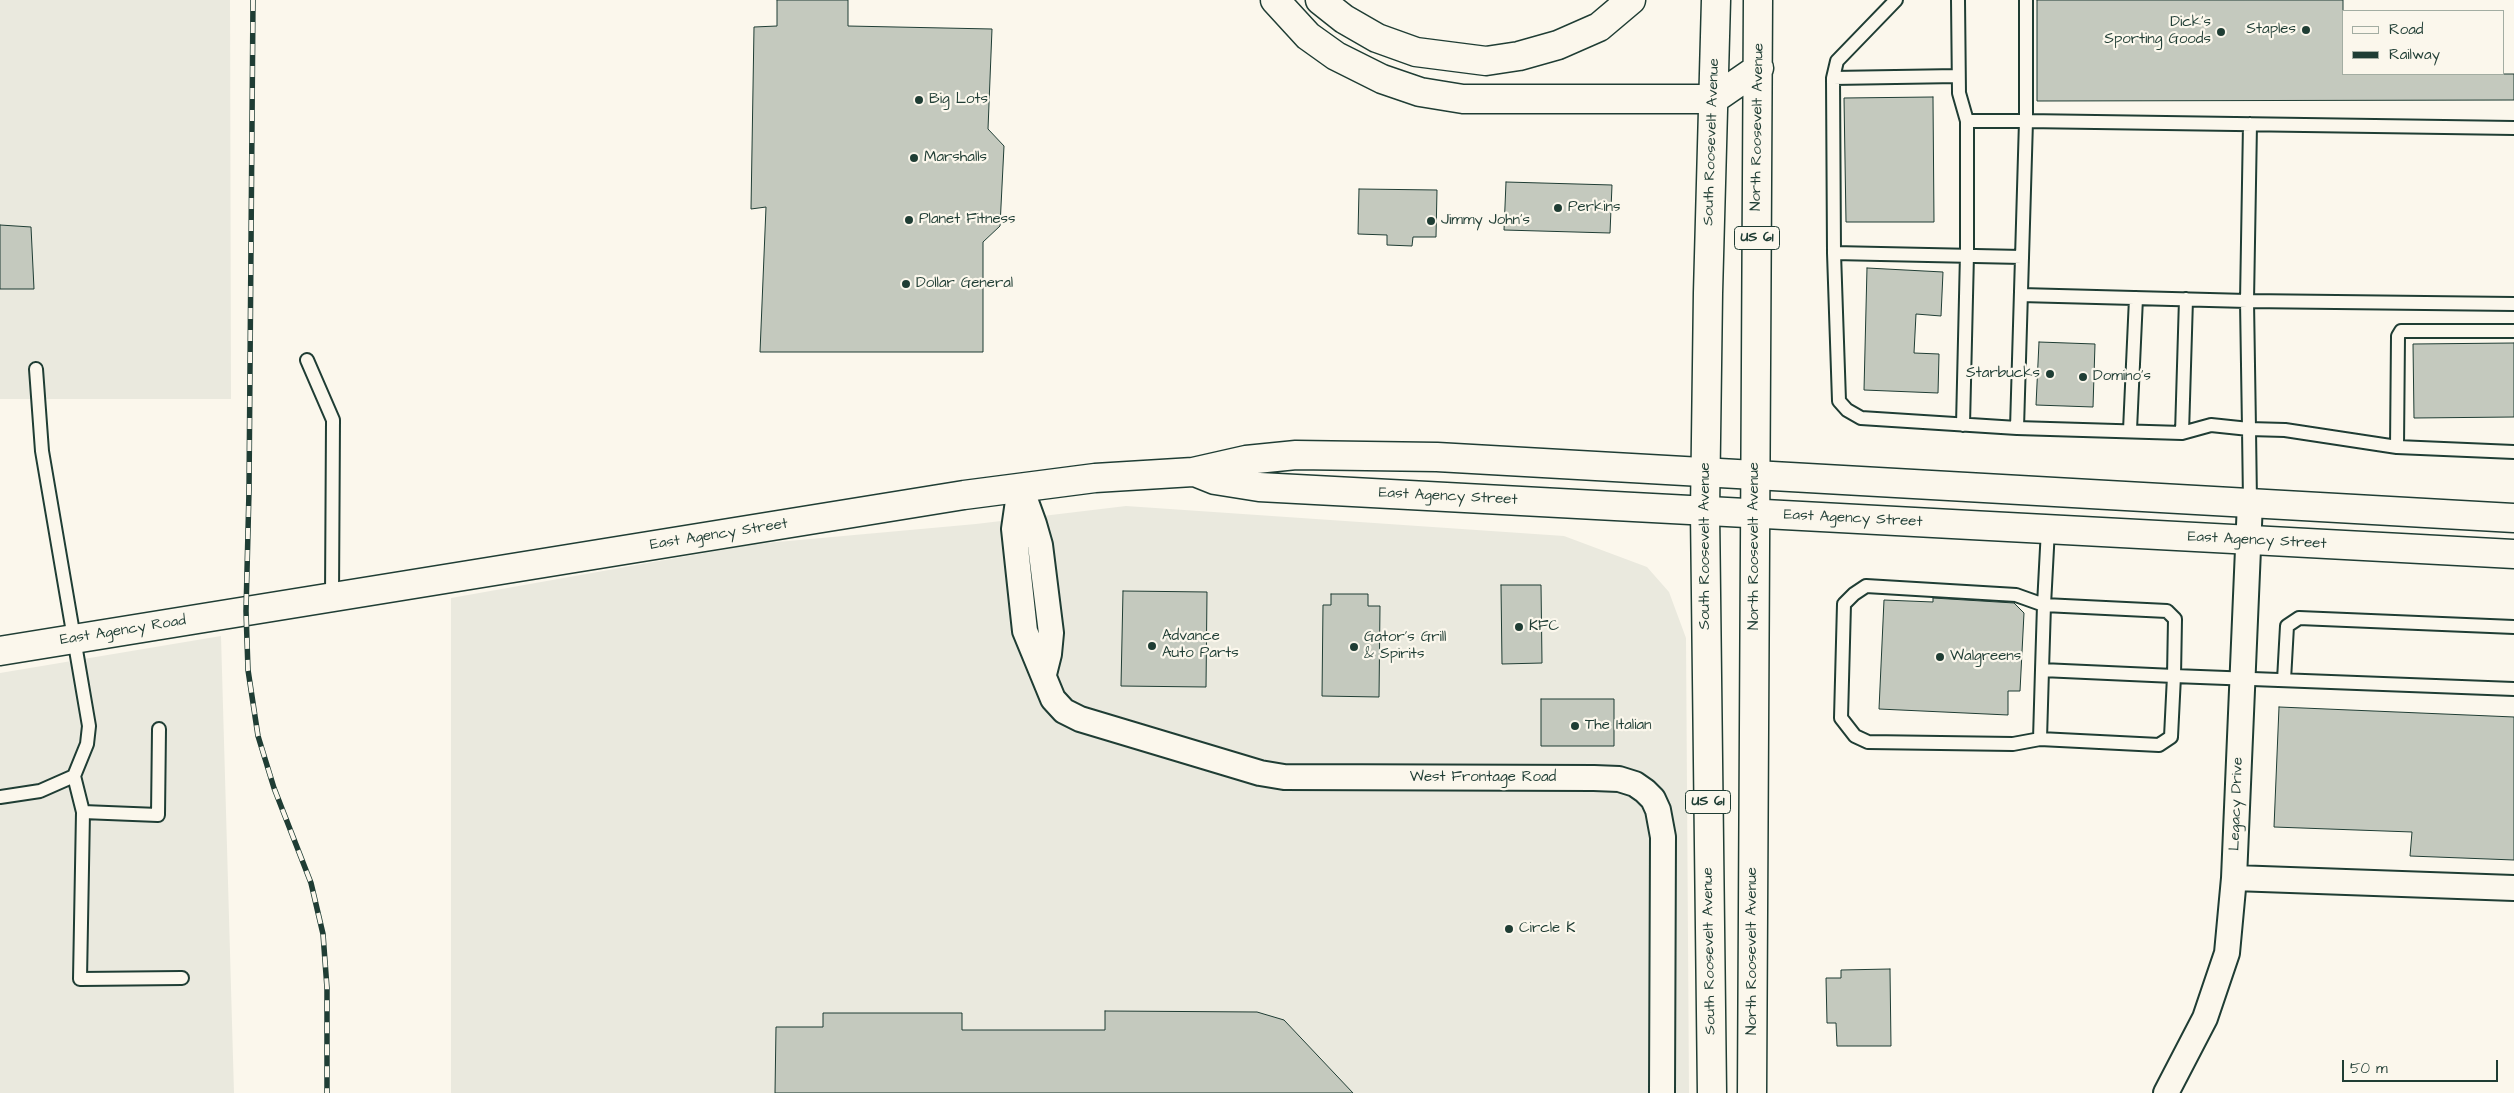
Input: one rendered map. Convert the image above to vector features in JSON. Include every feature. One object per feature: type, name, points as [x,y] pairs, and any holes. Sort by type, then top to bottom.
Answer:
[{"type":"main road","points":[[1275,0],[1308,36],[1336,56],[1382,79],[1420,92],[1463,99],[1714,99],[1759,68]]},
{"type":"main road","points":[[1320,0],[1344,19],[1377,38],[1416,52],[1486,61],[1519,56],[1558,45],[1599,27],[1631,0]]},
{"type":"main road","name":"South Roosevelt Avenue","points":[[1712,1093],[1705,473],[1716,0]]},
{"type":"main road","name":"North Roosevelt Avenue","points":[[1752,1093],[1754,476],[1759,3]]},
{"type":"main road","name":"East Agency Street","points":[[246,611],[1020,487],[1095,478],[1193,472],[1246,460],[1324,454],[1437,457],[2514,518]]},
{"type":"main road","name":"East Agency Street","points":[[1193,472],[1215,480],[1259,487],[2514,554]]},
{"type":"main road","name":"East Agency Road","points":[[0,651],[246,611]]},
{"type":"street","name":"West Frontage Road","points":[[1020,487],[1040,545],[1051,634],[1044,674],[1053,699],[1064,711],[1080,720],[1260,773],[1306,779],[1602,778],[1619,779],[1636,784],[1646,791],[1653,798],[1658,810],[1663,837],[1662,1093]]},
{"type":"street","name":"Legacy Drive","points":[[2166,1093],[2205,1018],[2227,953],[2234,878],[2250,502]]},
{"type":"street","points":[[2234,878],[2514,888]]},
{"type":"lane","points":[[1896,0],[1837,61],[1832,78],[1834,253],[1839,401],[1847,410],[1861,418],[2017,428],[2182,433],[2211,425],[2285,430],[2397,447],[2514,452]]},
{"type":"lane","points":[[1958,0],[1959,92],[1967,121],[1967,254],[1963,425]]},
{"type":"lane","points":[[2017,428],[2026,121],[2026,0]]},
{"type":"lane","points":[[1832,78],[1958,76]]},
{"type":"lane","points":[[1967,121],[2514,128]]},
{"type":"lane","points":[[2250,124],[2247,301],[2250,502]]},
{"type":"lane","points":[[1834,253],[1967,254],[2022,257]]},
{"type":"lane","points":[[2021,295],[2247,301],[2514,304]]},
{"type":"lane","points":[[2130,430],[2136,298]]},
{"type":"lane","points":[[2182,433],[2186,299]]},
{"type":"lane","points":[[2397,447],[2398,336],[2401,332],[2514,332]]},
{"type":"lane","points":[[307,360],[333,420],[332,597]]},
{"type":"lane","points":[[36,368],[42,451],[89,726],[86,744],[74,776],[83,812],[80,979],[182,978]]},
{"type":"lane","points":[[2040,739],[2048,529]]},
{"type":"lane","points":[[1866,586],[2016,595],[2044,605],[2167,611],[2175,618],[2171,738],[2159,745],[2040,739],[2013,744],[1868,742],[1855,736],[1842,718],[1844,604],[1866,586]]},
{"type":"lane","points":[[2284,680],[2287,626],[2299,618],[2514,627]]},
{"type":"lane","points":[[2042,670],[2514,688]]},
{"type":"lane","points":[[83,812],[158,815],[160,729]]},
{"type":"lane","points":[[0,797],[40,790],[74,776]]},
{"type":"shaded area","points":[[0,0],[230,0],[231,399],[0,399]]},
{"type":"shaded area","points":[[1126,506],[1564,536],[1647,567],[1669,592],[1686,638],[1689,1093],[451,1093],[451,598],[755,544],[976,524]]},
{"type":"shaded area","points":[[221,636],[234,1093],[0,1093],[0,673]]},
{"type":"building","points":[[777,0],[848,0],[848,26],[992,29],[988,129],[1004,146],[1000,226],[983,242],[983,352],[760,352],[766,207],[751,209],[754,27],[777,26]]},
{"type":"building","points":[[2037,0],[2343,0],[2342,75],[2514,74],[2514,100],[2037,101]]},
{"type":"building","points":[[1933,97],[1934,222],[1846,222],[1844,98]]},
{"type":"building","name":"Perkins","points":[[1506,182],[1612,185],[1610,233],[1504,230]]},
{"type":"building","points":[[1359,189],[1437,190],[1436,237],[1413,237],[1412,246],[1387,245],[1387,235],[1358,234]]},
{"type":"building","points":[[0,225],[31,227],[34,289],[0,289]]},
{"type":"building","points":[[1867,268],[1943,272],[1941,316],[1916,314],[1914,353],[1939,354],[1938,393],[1864,390]]},
{"type":"building","points":[[2039,342],[2095,344],[2093,407],[2036,405]]},
{"type":"building","points":[[2514,343],[2514,417],[2414,418],[2413,344]]},
{"type":"building","points":[[1501,585],[1541,585],[1542,663],[1502,664]]},
{"type":"building","points":[[1123,591],[1207,592],[1206,687],[1121,686]]},
{"type":"building","points":[[1331,594],[1368,594],[1368,606],[1380,606],[1379,697],[1322,696],[1323,605],[1331,605]]},
{"type":"building","points":[[1933,598],[2014,603],[2024,613],[2020,691],[2008,691],[2008,715],[1879,709],[1884,600],[1933,602]]},
{"type":"building","points":[[1541,699],[1614,699],[1614,746],[1541,746]]},
{"type":"building","points":[[2279,707],[2514,717],[2514,860],[2410,856],[2412,832],[2274,827]]},
{"type":"building","points":[[1890,969],[1891,1046],[1837,1046],[1836,1023],[1827,1023],[1826,978],[1841,978],[1841,970]]},
{"type":"building","points":[[1105,1011],[1257,1012],[1284,1020],[1353,1093],[775,1093],[776,1027],[823,1027],[823,1013],[962,1013],[962,1030],[1105,1030]]},
{"type":"railway","points":[[253,0],[249,491],[246,611],[248,670],[258,736],[274,788],[311,883],[323,934],[327,988],[327,1093]]},
{"type":"place","name":"Staples","points":[[2306,30]]},
{"type":"place","name":"Dick's Sporting Goods","points":[[2221,32]]},
{"type":"place","name":"Big Lots","points":[[919,100]]},
{"type":"place","name":"Marshalls","points":[[914,158]]},
{"type":"place","name":"Perkins","points":[[1558,208]]},
{"type":"place","name":"Planet Fitness","points":[[909,220]]},
{"type":"place","name":"Jimmy John's","points":[[1431,221]]},
{"type":"place","name":"Dollar General","points":[[906,284]]},
{"type":"place","name":"Starbucks","points":[[2050,374]]},
{"type":"place","name":"Domino's","points":[[2083,377]]},
{"type":"place","name":"KFC","points":[[1519,627]]},
{"type":"place","name":"Advance Auto Parts","points":[[1152,646]]},
{"type":"place","name":"Gator's Grill & Spirits","points":[[1354,647]]},
{"type":"place","name":"Walgreens","points":[[1940,657]]},
{"type":"place","name":"The Italian","points":[[1575,726]]},
{"type":"place","name":"Circle K","points":[[1509,929]]}]
